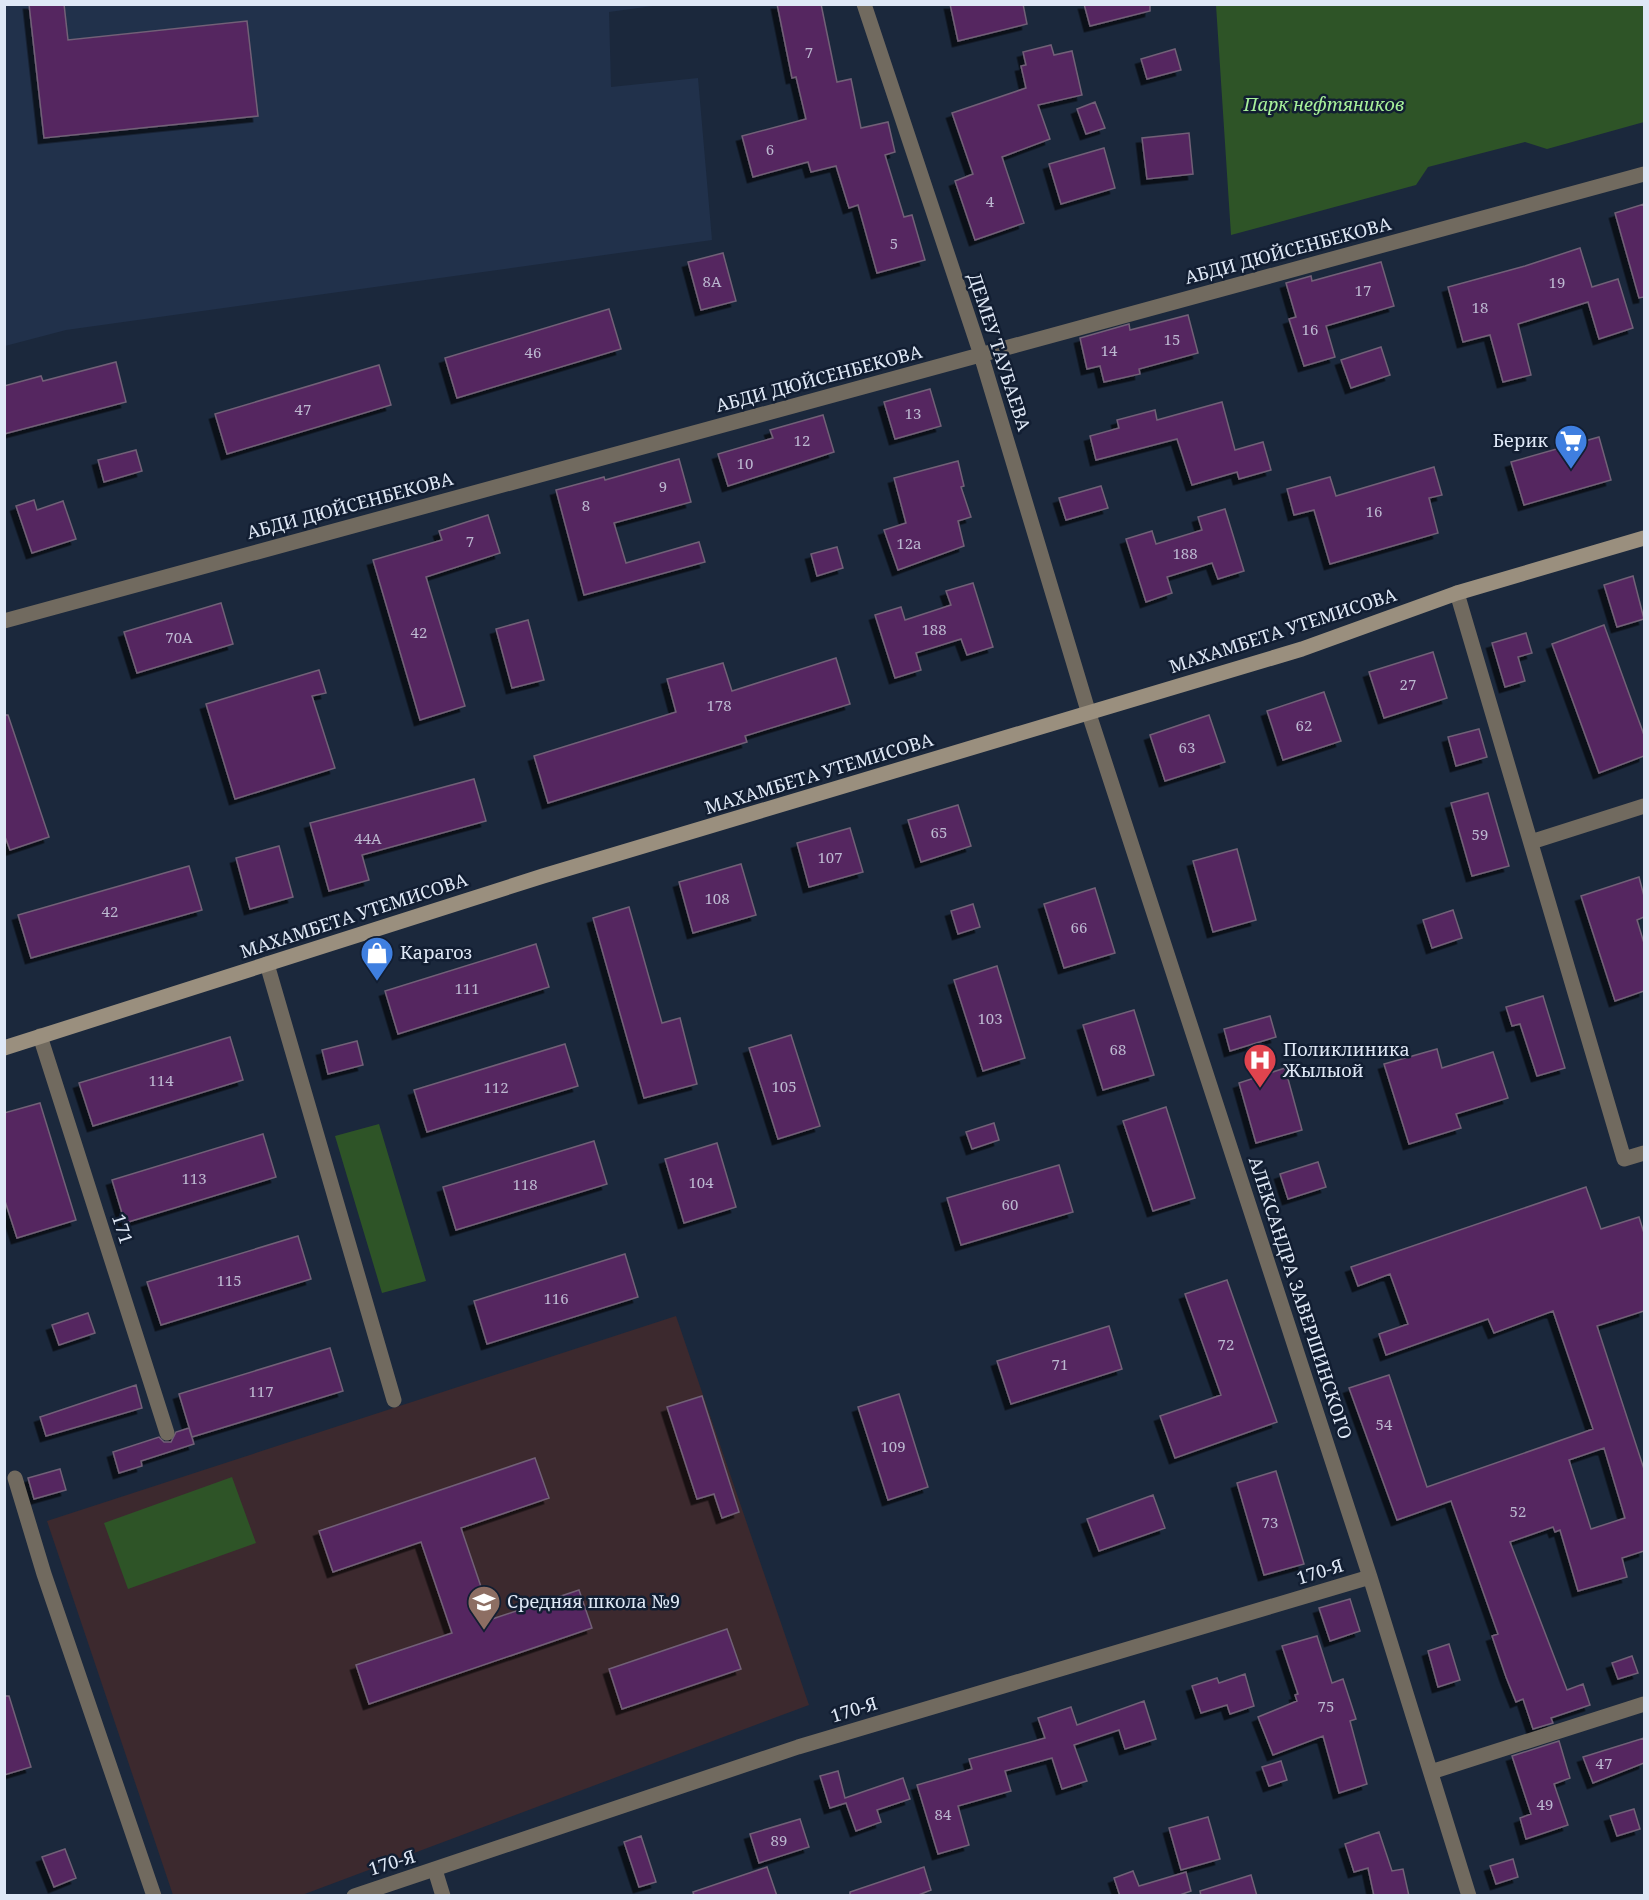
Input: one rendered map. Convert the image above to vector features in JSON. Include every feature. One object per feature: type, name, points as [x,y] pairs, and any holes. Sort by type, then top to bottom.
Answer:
[{"type":"street","name":"ДЕМЕУ ТАУБАЕВА","points":[[864,4],[981,355],[1089,714]]},
{"type":"street","name":"АБДИ ДЮЙСЕНБЕКОВА","points":[[4,621],[1644,174]]},
{"type":"street","name":"МАХАМБЕТА УТЕМИСОВА","points":[[4,1048],[543,876],[1302,649],[1457,593],[1644,538]]},
{"type":"street","points":[[1457,593],[1624,1159],[1644,1153]]},
{"type":"street","name":"АЛЕКСАНДРА ЗАВЕРШИНСКОГО","points":[[1089,714],[1370,1577],[1469,1896]]},
{"type":"street","points":[[1531,842],[1644,806]]},
{"type":"street","points":[[267,964],[394,1400]]},
{"type":"street","name":"171","points":[[40,1036],[167,1433]]},
{"type":"street","points":[[15,1478],[48,1584],[154,1896]]},
{"type":"street","name":"170-Я","points":[[354,1896],[798,1747],[1370,1577]]},
{"type":"street","points":[[1431,1772],[1644,1704]]},
{"type":"street","points":[[435,1870],[443,1896]]},
{"type":"shaded area","points":[[5,5],[660,5],[609,12],[611,87],[698,78],[712,240],[66,330],[5,346]]},
{"type":"shaded area","points":[[676,1316],[809,1705],[302,1895],[173,1895],[47,1521]]},
{"type":"green space","name":"Парк нефтяников","points":[[1216,5],[1644,5],[1644,122],[1547,149],[1525,142],[1428,167],[1416,185],[1231,235]]},
{"type":"green space","points":[[379,1124],[426,1281],[382,1293],[335,1136]]},
{"type":"green space","points":[[232,1477],[256,1543],[128,1589],[104,1523]]},
{"type":"building","points":[[29,4],[64,4],[68,40],[247,21],[258,116],[44,138]]},
{"type":"building","points":[[777,4],[821,4],[837,82],[851,79],[861,128],[888,122],[895,152],[885,155],[904,217],[912,215],[925,260],[877,273],[858,205],[849,208],[836,166],[811,172],[808,162],[753,177],[742,136],[806,119],[796,77],[792,78]]},
{"type":"building","points":[[950,4],[1023,4],[1027,24],[958,41]]},
{"type":"building","points":[[1084,4],[1150,4],[1150,11],[1090,26]]},
{"type":"building","points":[[1051,45],[1054,55],[1072,51],[1082,95],[1038,105],[1050,139],[1002,157],[1024,223],[975,240],[955,181],[973,174],[952,113],[1026,88],[1021,66],[1026,65],[1023,52]]},
{"type":"building","points":[[1175,49],[1181,70],[1147,79],[1141,59]]},
{"type":"building","points":[[1095,102],[1105,128],[1086,134],[1077,109]]},
{"type":"building","points":[[1189,133],[1193,174],[1147,179],[1142,138]]},
{"type":"building","points":[[1104,148],[1115,188],[1061,204],[1049,164]]},
{"type":"building","points":[[1644,204],[1644,297],[1639,298],[1615,213]]},
{"type":"building","points":[[1580,248],[1592,287],[1618,279],[1633,328],[1599,339],[1588,302],[1518,324],[1531,375],[1503,382],[1490,335],[1463,342],[1448,287]]},
{"type":"building","points":[[723,253],[736,301],[701,310],[688,262]]},
{"type":"building","points":[[1381,262],[1394,306],[1326,326],[1335,357],[1304,366],[1289,319],[1296,317],[1286,283],[1311,276],[1312,281]]},
{"type":"building","points":[[609,309],[621,349],[457,398],[445,358]]},
{"type":"building","points":[[1188,315],[1198,353],[1139,369],[1140,374],[1104,382],[1100,366],[1087,369],[1080,338],[1129,324],[1130,330]]},
{"type":"building","points":[[1381,347],[1390,375],[1351,388],[1341,360]]},
{"type":"building","points":[[116,362],[126,402],[4,434],[4,386],[41,376],[43,381]]},
{"type":"building","points":[[379,365],[391,405],[227,454],[215,414]]},
{"type":"building","points":[[930,389],[941,426],[895,439],[884,402]]},
{"type":"building","points":[[1222,402],[1235,450],[1263,442],[1271,470],[1239,479],[1237,472],[1192,485],[1177,439],[1096,460],[1090,436],[1119,428],[1117,420],[1155,410],[1157,420]]},
{"type":"building","points":[[823,415],[834,452],[728,486],[718,454],[773,438],[770,430]]},
{"type":"building","points":[[1599,437],[1611,480],[1524,505],[1511,462]]},
{"type":"building","points":[[136,450],[142,471],[104,482],[98,460]]},
{"type":"building","points":[[679,459],[691,502],[614,523],[626,563],[699,542],[705,562],[584,595],[556,490],[604,477],[605,480]]},
{"type":"building","points":[[958,461],[964,486],[961,487],[971,517],[958,521],[964,546],[898,570],[884,530],[906,523],[894,478]]},
{"type":"building","points":[[1434,467],[1442,495],[1429,498],[1438,533],[1330,564],[1314,510],[1294,515],[1287,489],[1330,477],[1336,496]]},
{"type":"building","points":[[1101,486],[1108,508],[1066,520],[1059,498]]},
{"type":"building","points":[[34,500],[37,510],[63,501],[76,539],[32,553],[16,506]]},
{"type":"building","points":[[1225,509],[1244,571],[1218,579],[1212,563],[1167,577],[1172,593],[1146,602],[1126,539],[1152,531],[1156,544],[1202,530],[1198,517]]},
{"type":"building","points":[[488,515],[500,553],[426,577],[465,706],[420,720],[373,560],[442,540],[439,531]]},
{"type":"building","points":[[837,547],[843,568],[817,576],[811,554]]},
{"type":"building","points":[[1633,576],[1644,619],[1617,627],[1604,585]]},
{"type":"building","points":[[973,583],[993,647],[967,655],[961,639],[916,653],[921,670],[895,678],[875,615],[901,607],[905,620],[951,605],[946,591]]},
{"type":"building","points":[[221,603],[233,644],[137,673],[124,632]]},
{"type":"building","points":[[528,620],[544,680],[512,688],[496,629]]},
{"type":"building","points":[[1604,625],[1644,735],[1644,756],[1599,773],[1552,644]]},
{"type":"building","points":[[1526,633],[1532,653],[1518,657],[1525,681],[1505,687],[1492,643]]},
{"type":"building","points":[[1433,652],[1447,698],[1384,718],[1369,672]]},
{"type":"building","points":[[836,658],[850,704],[745,736],[747,742],[548,803],[534,756],[676,712],[667,679],[723,663],[732,691]]},
{"type":"building","points":[[319,670],[326,693],[312,696],[335,768],[235,799],[206,704]]},
{"type":"building","points":[[1324,692],[1341,741],[1283,760],[1267,711]]},
{"type":"building","points":[[4,715],[8,715],[49,837],[10,850],[4,834]]},
{"type":"building","points":[[1209,715],[1225,762],[1165,781],[1150,735]]},
{"type":"building","points":[[1479,729],[1487,757],[1456,766],[1448,737]]},
{"type":"building","points":[[474,779],[486,821],[362,855],[369,880],[329,891],[310,823]]},
{"type":"building","points":[[1488,793],[1509,866],[1472,876],[1451,803]]},
{"type":"building","points":[[958,805],[971,846],[921,862],[908,820]]},
{"type":"building","points":[[850,828],[863,872],[809,887],[797,843]]},
{"type":"building","points":[[279,846],[293,897],[250,909],[236,858]]},
{"type":"building","points":[[1237,849],[1256,920],[1213,932],[1193,861]]},
{"type":"building","points":[[741,864],[756,915],[693,933],[679,882]]},
{"type":"building","points":[[189,866],[202,910],[31,958],[18,915]]},
{"type":"building","points":[[1639,877],[1644,896],[1644,917],[1637,920],[1644,943],[1644,991],[1615,1001],[1581,896]]},
{"type":"building","points":[[1095,888],[1115,953],[1064,968],[1044,904]]},
{"type":"building","points":[[973,904],[980,927],[958,934],[951,911]]},
{"type":"building","points":[[629,907],[662,1023],[680,1018],[697,1084],[644,1098],[593,918]]},
{"type":"building","points":[[1453,910],[1462,938],[1432,948],[1423,920]]},
{"type":"building","points":[[536,944],[549,987],[398,1034],[385,991]]},
{"type":"building","points":[[997,966],[1025,1058],[983,1071],[954,980]]},
{"type":"building","points":[[1543,996],[1565,1068],[1537,1076],[1520,1024],[1512,1026],[1506,1007]]},
{"type":"building","points":[[1134,1010],[1154,1075],[1103,1090],[1083,1025]]},
{"type":"building","points":[[1270,1016],[1276,1037],[1230,1051],[1224,1029]]},
{"type":"building","points":[[791,1035],[820,1126],[778,1139],[749,1048]]},
{"type":"building","points":[[230,1037],[243,1080],[93,1126],[79,1083]]},
{"type":"building","points":[[357,1041],[363,1065],[328,1074],[322,1050]]},
{"type":"building","points":[[565,1044],[578,1086],[427,1132],[414,1090]]},
{"type":"building","points":[[1437,1049],[1442,1068],[1493,1052],[1508,1098],[1456,1114],[1461,1128],[1409,1144],[1384,1064]]},
{"type":"building","points":[[1285,1068],[1302,1130],[1256,1143],[1239,1083]]},
{"type":"building","points":[[40,1103],[76,1220],[17,1238],[4,1198],[4,1113]]},
{"type":"building","points":[[1166,1107],[1195,1198],[1153,1211],[1123,1121]]},
{"type":"building","points":[[994,1123],[999,1140],[972,1149],[966,1132]]},
{"type":"building","points":[[263,1134],[276,1177],[125,1223],[112,1180]]},
{"type":"building","points":[[594,1141],[607,1184],[456,1230],[443,1187]]},
{"type":"building","points":[[717,1143],[736,1207],[684,1223],[665,1159]]},
{"type":"building","points":[[1318,1162],[1326,1187],[1288,1199],[1280,1174]]},
{"type":"building","points":[[1059,1165],[1073,1212],[961,1245],[947,1198]]},
{"type":"building","points":[[1586,1187],[1601,1229],[1639,1217],[1644,1233],[1644,1311],[1597,1326],[1644,1469],[1644,1551],[1622,1558],[1627,1577],[1578,1591],[1560,1530],[1555,1532],[1553,1527],[1510,1542],[1567,1690],[1583,1684],[1590,1705],[1551,1718],[1553,1723],[1533,1729],[1523,1699],[1516,1702],[1506,1677],[1492,1636],[1498,1634],[1451,1501],[1397,1520],[1349,1388],[1389,1375],[1427,1487],[1593,1429],[1553,1311],[1494,1333],[1488,1319],[1386,1355],[1379,1334],[1408,1324],[1390,1274],[1358,1286],[1351,1267]],"holes":[[[1604,1448],[1625,1518],[1591,1529],[1569,1460]]]},
{"type":"building","points":[[298,1236],[311,1279],[161,1325],[147,1282]]},
{"type":"building","points":[[625,1254],[638,1297],[487,1344],[474,1301]]},
{"type":"building","points":[[1227,1280],[1277,1422],[1175,1458],[1160,1416],[1221,1395],[1185,1294]]},
{"type":"building","points":[[88,1313],[95,1333],[59,1345],[52,1325]]},
{"type":"building","points":[[1109,1326],[1122,1369],[1011,1404],[997,1361]]},
{"type":"building","points":[[330,1348],[343,1391],[192,1437],[179,1394]]},
{"type":"building","points":[[136,1385],[142,1408],[46,1436],[40,1417]]},
{"type":"building","points":[[899,1394],[928,1487],[888,1500],[858,1407]]},
{"type":"building","points":[[702,1396],[739,1512],[722,1518],[714,1494],[697,1499],[667,1407]]},
{"type":"building","points":[[189,1428],[194,1444],[141,1461],[142,1466],[119,1473],[113,1452],[159,1437],[164,1442],[171,1442],[176,1432]]},
{"type":"building","name":"Средняя школа №9","points":[[535,1458],[549,1498],[461,1528],[492,1619],[579,1590],[592,1628],[369,1704],[356,1665],[452,1633],[421,1542],[333,1572],[319,1531]]},
{"type":"building","points":[[60,1469],[66,1490],[34,1499],[28,1478]]},
{"type":"building","points":[[1276,1471],[1304,1564],[1264,1575],[1237,1483]]},
{"type":"building","points":[[1153,1495],[1165,1528],[1099,1551],[1087,1519]]},
{"type":"building","points":[[1350,1599],[1360,1631],[1330,1641],[1319,1608]]},
{"type":"building","points":[[727,1629],[741,1669],[622,1709],[609,1669]]},
{"type":"building","points":[[1317,1636],[1332,1683],[1343,1679],[1356,1719],[1350,1721],[1367,1784],[1339,1793],[1323,1736],[1273,1755],[1258,1717],[1297,1701],[1295,1695],[1298,1694],[1282,1646]]},
{"type":"building","points":[[1449,1644],[1460,1680],[1438,1687],[1428,1651]]},
{"type":"building","points":[[1632,1656],[1638,1673],[1618,1679],[1612,1663]]},
{"type":"building","points":[[1245,1674],[1254,1706],[1230,1714],[1227,1705],[1201,1713],[1192,1686],[1217,1678],[1219,1683]]},
{"type":"building","points":[[4,1696],[9,1696],[31,1767],[4,1775]]},
{"type":"building","points":[[1144,1701],[1156,1739],[1125,1749],[1119,1730],[1074,1745],[1087,1781],[1062,1789],[1052,1758],[1005,1771],[1011,1791],[958,1806],[969,1845],[938,1854],[917,1785],[972,1769],[969,1759],[1045,1738],[1038,1718],[1071,1707],[1077,1725]]},
{"type":"building","points":[[1644,1738],[1644,1763],[1593,1783],[1583,1757]]},
{"type":"building","points":[[1559,1741],[1570,1778],[1554,1784],[1568,1825],[1526,1839],[1520,1818],[1531,1814],[1512,1756]]},
{"type":"building","points":[[1281,1761],[1287,1780],[1269,1786],[1262,1767]]},
{"type":"building","points":[[838,1771],[845,1798],[903,1778],[910,1799],[877,1810],[881,1822],[856,1831],[846,1803],[830,1808],[820,1776]]},
{"type":"building","points":[[1634,1809],[1640,1829],[1617,1836],[1610,1816]]},
{"type":"building","points":[[1208,1817],[1220,1859],[1181,1870],[1169,1828]]},
{"type":"building","points":[[800,1819],[809,1847],[759,1863],[750,1834]]},
{"type":"building","points":[[1379,1832],[1392,1871],[1403,1869],[1409,1896],[1374,1896],[1368,1868],[1354,1872],[1345,1844]]},
{"type":"building","points":[[641,1836],[656,1882],[639,1887],[624,1842]]},
{"type":"building","points":[[65,1849],[76,1878],[54,1887],[42,1857]]},
{"type":"building","points":[[1513,1859],[1518,1877],[1496,1884],[1490,1866]]},
{"type":"building","points":[[767,1867],[777,1896],[694,1896],[693,1892]]},
{"type":"building","points":[[924,1867],[931,1890],[916,1896],[850,1896],[850,1892]]},
{"type":"building","points":[[1133,1871],[1139,1886],[1186,1872],[1191,1891],[1177,1896],[1120,1896],[1114,1878]]},
{"type":"building","points":[[1251,1875],[1257,1896],[1201,1896],[1200,1891]]},
{"type":"place","name":"Берик","points":[[1571,470]]},
{"type":"place","name":"Карагоз","points":[[377,982]]},
{"type":"place","name":"Поликлиника Жылыой","points":[[1260,1089]]},
{"type":"place","name":"Средняя школа №9","points":[[484,1631]]}]
